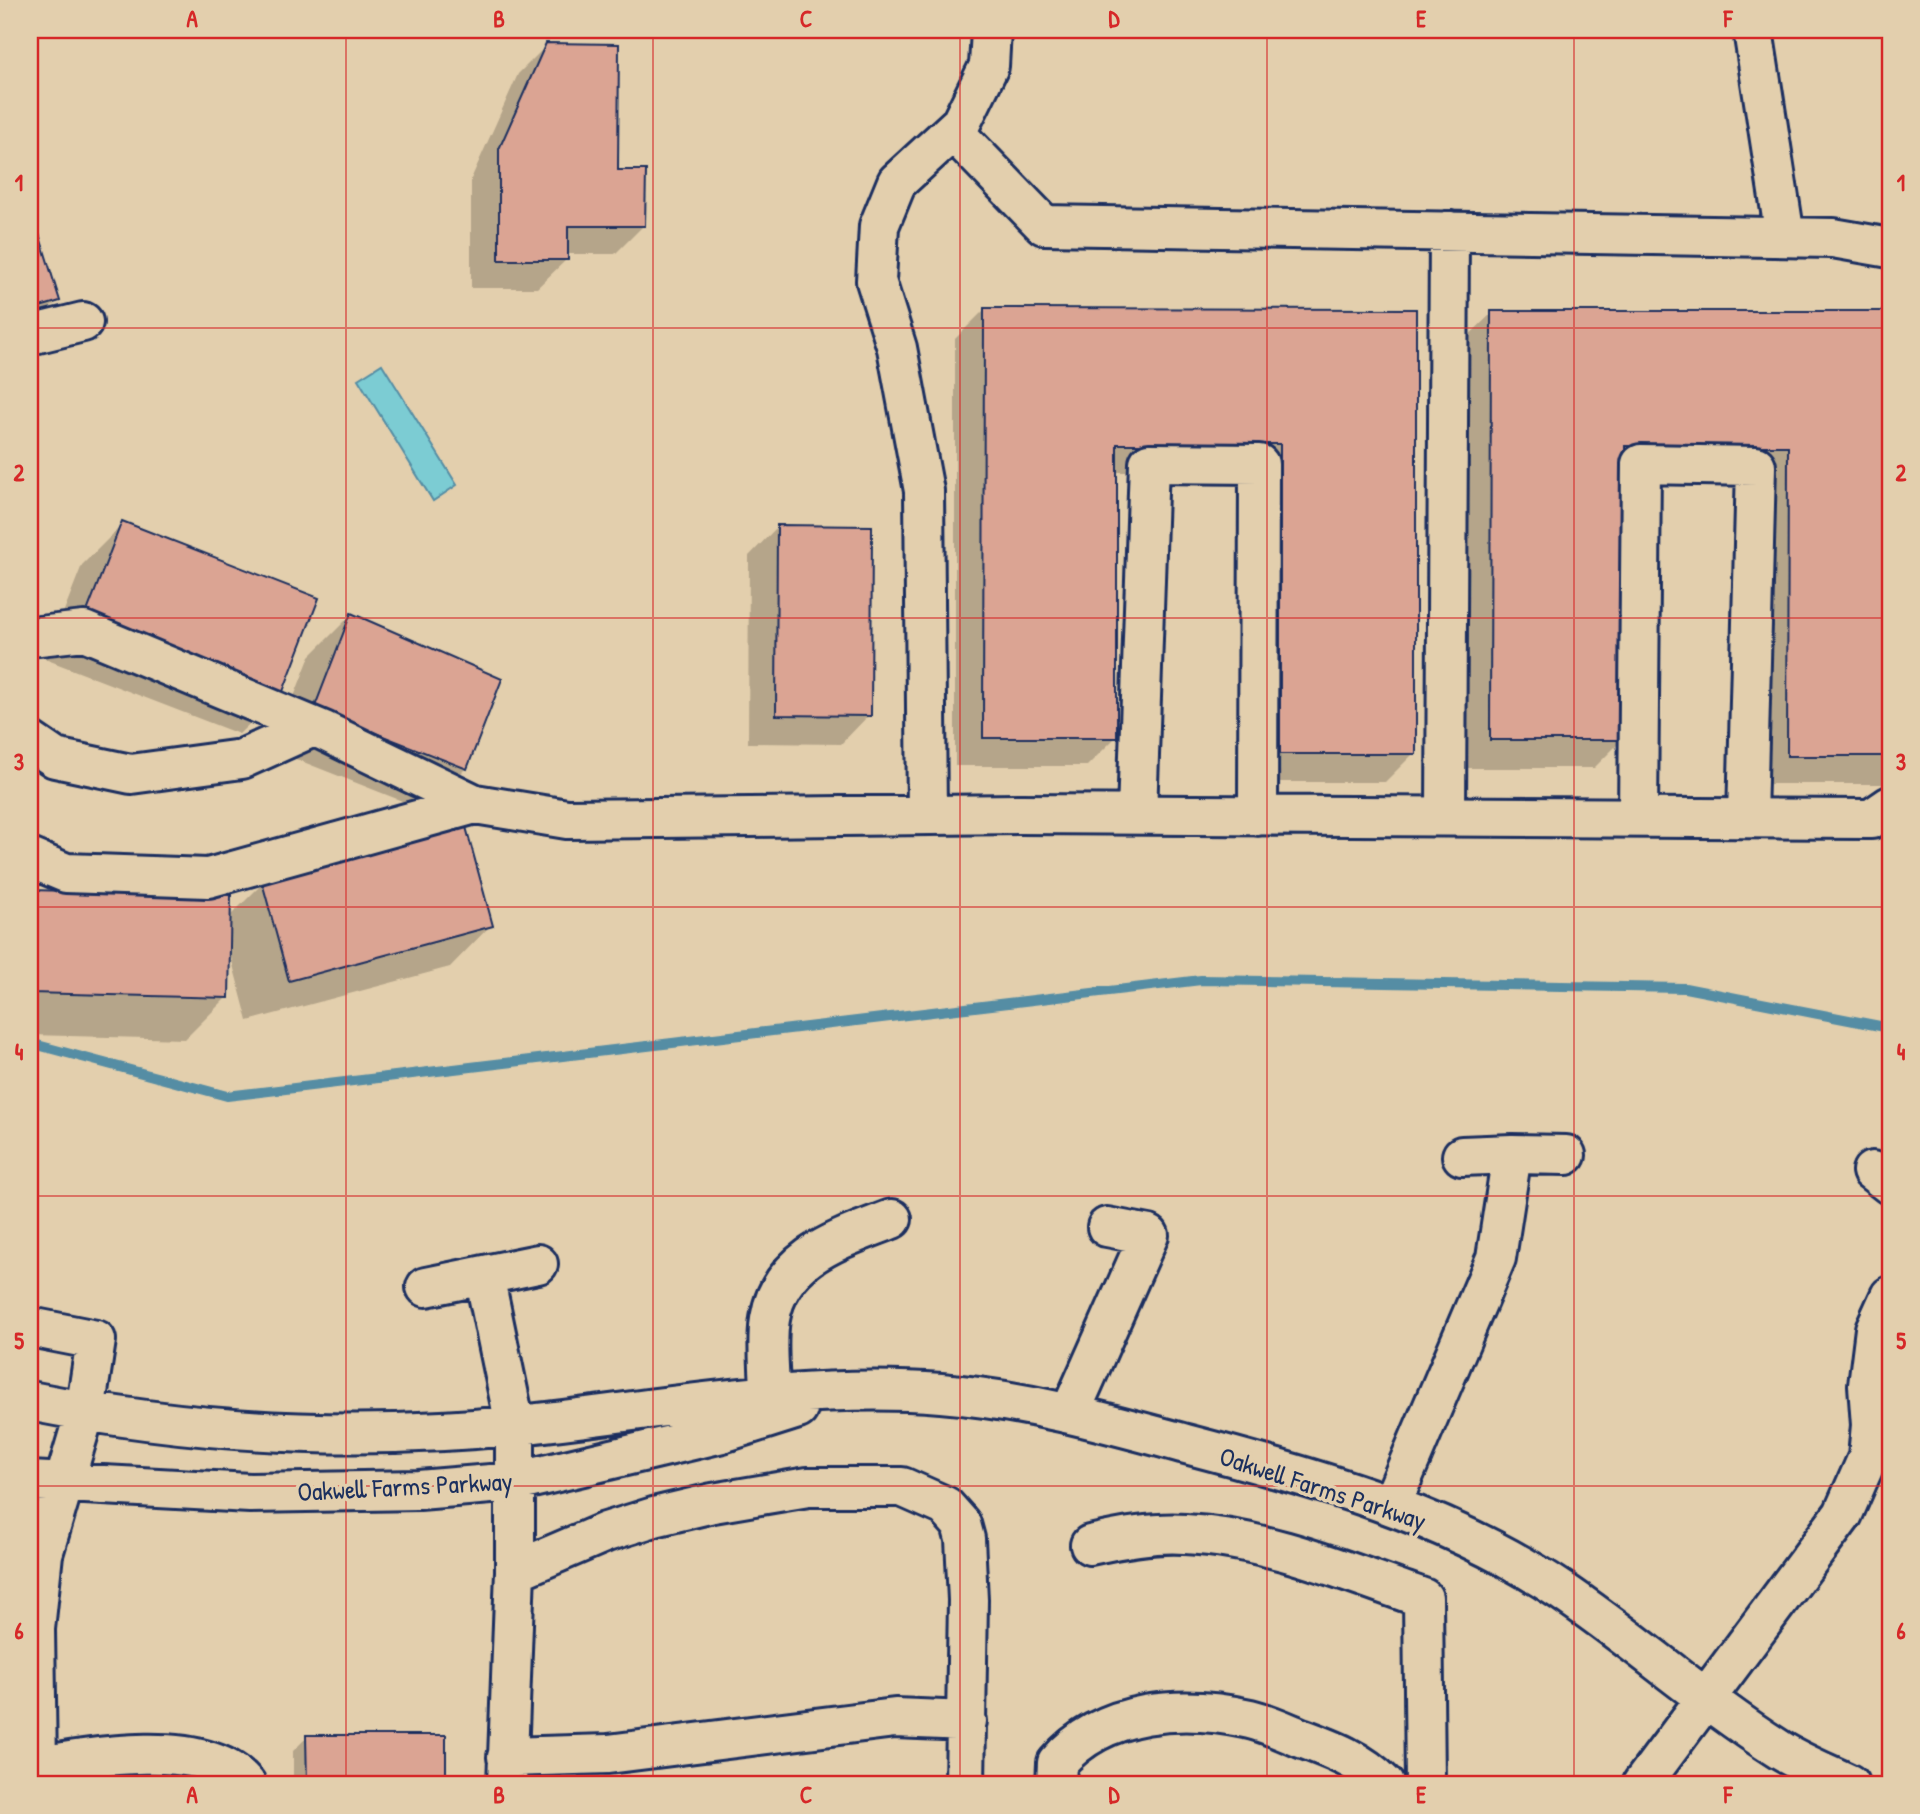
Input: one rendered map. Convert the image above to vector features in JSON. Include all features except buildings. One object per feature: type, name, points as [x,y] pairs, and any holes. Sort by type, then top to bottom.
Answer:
[{"type":"street","points":[[927,814],[924,491],[897,348],[876,281],[878,226],[897,182],[961,123],[989,66],[991,30]]},
{"type":"street","points":[[1753,30],[1785,237]]},
{"type":"street","points":[[953,131],[1044,225],[1833,238],[1890,248]]},
{"type":"street","points":[[1446,816],[1449,231]]},
{"type":"street","points":[[30,335],[83,322]]},
{"type":"street","points":[[1137,814],[1149,463],[1259,464],[1258,816]]},
{"type":"street","points":[[1638,817],[1642,464],[1756,466],[1748,818]]},
{"type":"street","points":[[30,637],[84,631],[313,727],[475,804],[567,819],[927,814],[1871,819],[1890,806]]},
{"type":"street","points":[[30,741],[55,758],[131,774],[242,759],[313,727]]},
{"type":"street","points":[[30,858],[66,873],[208,878],[475,804]]},
{"type":"street","points":[[1391,1505],[1496,1258],[1512,1154]]},
{"type":"street","points":[[1462,1156],[1566,1155]]},
{"type":"street","points":[[770,1395],[769,1320],[785,1279],[803,1260],[828,1244],[892,1219]]},
{"type":"street","points":[[1070,1413],[1149,1235],[1107,1227]]},
{"type":"street","points":[[426,1287],[538,1264]]},
{"type":"street","points":[[484,1275],[515,1425],[515,1571],[507,1771],[608,1754],[895,1718],[967,1721]]},
{"type":"street","points":[[1642,1784],[1843,1514],[1868,1457],[1871,1425],[1868,1385],[1875,1329],[1890,1296]]},
{"type":"street","points":[[30,1327],[96,1340],[85,1412],[46,1482],[43,1554],[35,1629],[33,1768],[79,1758],[118,1754],[164,1755],[219,1764],[246,1784]]},
{"type":"street","name":"Oakwell Farms Parkway","points":[[46,1482],[250,1493],[419,1490],[515,1482],[722,1433],[853,1392]]},
{"type":"street","name":"Oakwell Farms Parkway","points":[[30,1401],[85,1412],[224,1429],[331,1434],[515,1425],[770,1395],[853,1392],[937,1393],[1010,1401],[1070,1413],[1290,1472],[1391,1505],[1497,1552],[1560,1590],[1783,1752],[1849,1784]]},
{"type":"street","points":[[515,1571],[606,1532],[654,1517],[713,1503],[808,1487],[902,1487],[945,1506],[961,1524],[965,1539],[968,1600],[965,1784]]},
{"type":"street","points":[[1090,1545],[1129,1536],[1185,1534],[1242,1542],[1317,1562],[1423,1598],[1425,1784]]},
{"type":"street","points":[[1056,1784],[1056,1763],[1070,1747],[1119,1721],[1150,1713],[1202,1711],[1252,1719],[1334,1750],[1370,1770],[1384,1784]]},
{"type":"water","points":[[382,364],[457,485],[433,501],[358,379]]},
{"type":"waterway","points":[[30,1043],[227,1096],[1201,980],[1685,988],[1890,1028]]}]
